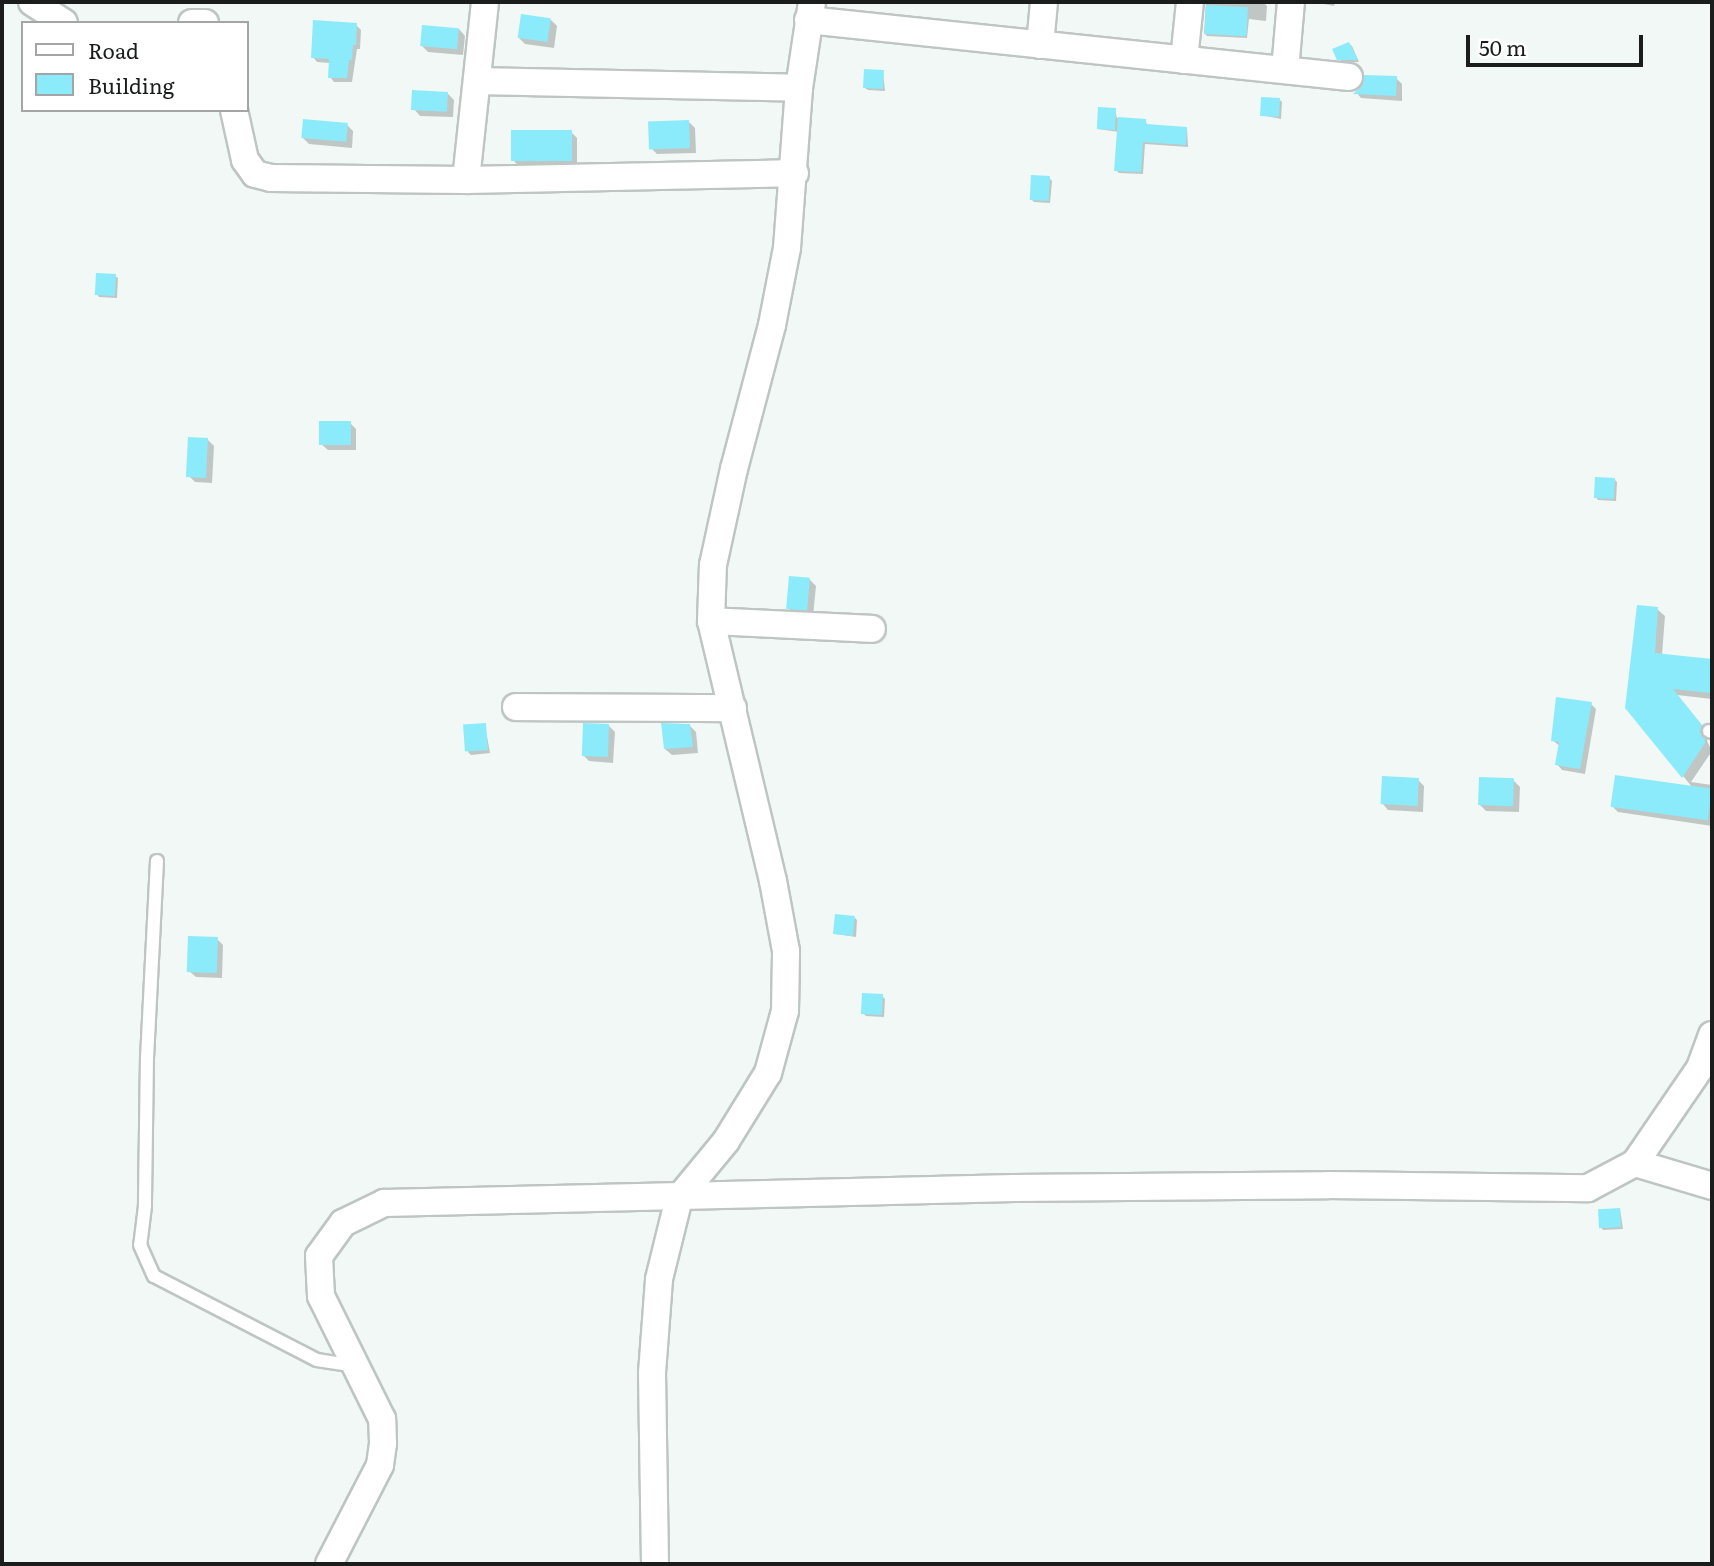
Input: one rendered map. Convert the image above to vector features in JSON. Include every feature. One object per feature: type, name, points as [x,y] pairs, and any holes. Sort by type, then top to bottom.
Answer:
[{"type":"street","points":[[32,2],[61,21]]},
{"type":"street","points":[[466,180],[485,2]]},
{"type":"street","points":[[1040,45],[1044,2]]},
{"type":"street","points":[[1184,60],[1190,2]]},
{"type":"street","points":[[1285,70],[1291,2]]},
{"type":"street","points":[[655,1564],[652,1373],[659,1279],[679,1198],[726,1141],[768,1073],[785,1011],[786,951],[733,708],[711,621],[713,565],[734,469],[772,325],[787,248],[795,173],[799,88],[810,11],[1040,45],[1349,77]]},
{"type":"street","points":[[477,81],[799,88]]},
{"type":"street","points":[[234,112],[246,160],[255,174],[271,178],[466,180],[795,173]]},
{"type":"street","points":[[711,621],[872,629]]},
{"type":"street","points":[[516,707],[733,708]]},
{"type":"street","points":[[329,1564],[380,1465],[383,1443],[382,1419],[321,1296],[319,1256],[343,1223],[383,1203],[1069,1188],[1328,1185],[1588,1188],[1635,1163],[1706,1066],[1712,1035]]},
{"type":"street","points":[[1635,1163],[1712,1186]]},
{"type":"lane","points":[[157,861],[147,1057],[145,1206],[140,1245],[155,1276],[317,1360],[355,1366]]},
{"type":"building","points":[[1206,5],[1248,7],[1246,36],[1204,34]]},
{"type":"building","points":[[521,14],[551,18],[547,42],[518,38]]},
{"type":"building","points":[[313,20],[357,23],[356,45],[353,45],[347,78],[328,78],[329,59],[311,58]]},
{"type":"building","points":[[422,25],[459,28],[457,49],[420,46]]},
{"type":"building","points":[[1349,42],[1358,60],[1337,60],[1332,49]]},
{"type":"building","points":[[864,69],[884,70],[883,89],[863,88]]},
{"type":"building","points":[[1364,75],[1397,76],[1396,96],[1353,94],[1362,86]]},
{"type":"building","points":[[412,90],[448,92],[447,112],[411,110]]},
{"type":"building","points":[[1261,97],[1280,98],[1279,117],[1260,116]]},
{"type":"building","points":[[1098,107],[1116,108],[1115,130],[1097,129]]},
{"type":"building","points":[[1118,117],[1146,119],[1146,124],[1187,127],[1186,145],[1143,142],[1141,172],[1114,171]]},
{"type":"building","points":[[303,119],[348,123],[346,142],[301,138]]},
{"type":"building","points":[[689,120],[690,148],[649,149],[648,121]]},
{"type":"building","points":[[511,130],[572,130],[572,161],[511,161]]},
{"type":"building","points":[[1031,175],[1050,176],[1049,201],[1030,200]]},
{"type":"building","points":[[96,273],[116,274],[115,296],[95,295]]},
{"type":"building","points":[[319,421],[351,421],[351,445],[319,445]]},
{"type":"building","points":[[188,437],[208,438],[206,478],[186,477]]},
{"type":"building","points":[[1595,477],[1615,478],[1614,499],[1594,498]]},
{"type":"building","points":[[789,576],[810,578],[807,611],[786,609]]},
{"type":"building","points":[[1637,605],[1658,607],[1655,653],[1712,659],[1711,693],[1673,689],[1702,725],[1700,732],[1705,738],[1705,743],[1682,778],[1625,708]]},
{"type":"building","points":[[1556,697],[1592,702],[1580,769],[1555,765],[1559,742],[1551,741]]},
{"type":"building","points":[[486,723],[488,750],[465,752],[463,725]]},
{"type":"building","points":[[583,723],[609,724],[608,757],[582,756]]},
{"type":"building","points":[[661,723],[690,724],[693,747],[664,749]]},
{"type":"building","points":[[1615,775],[1712,789],[1708,820],[1611,807]]},
{"type":"building","points":[[1382,776],[1419,778],[1417,806],[1381,804]]},
{"type":"building","points":[[1479,777],[1514,778],[1513,806],[1478,805]]},
{"type":"building","points":[[835,914],[855,916],[853,936],[833,934]]},
{"type":"building","points":[[188,936],[218,937],[217,973],[187,972]]},
{"type":"building","points":[[862,993],[883,994],[882,1015],[861,1014]]},
{"type":"building","points":[[1620,1208],[1621,1227],[1599,1228],[1598,1209]]}]
